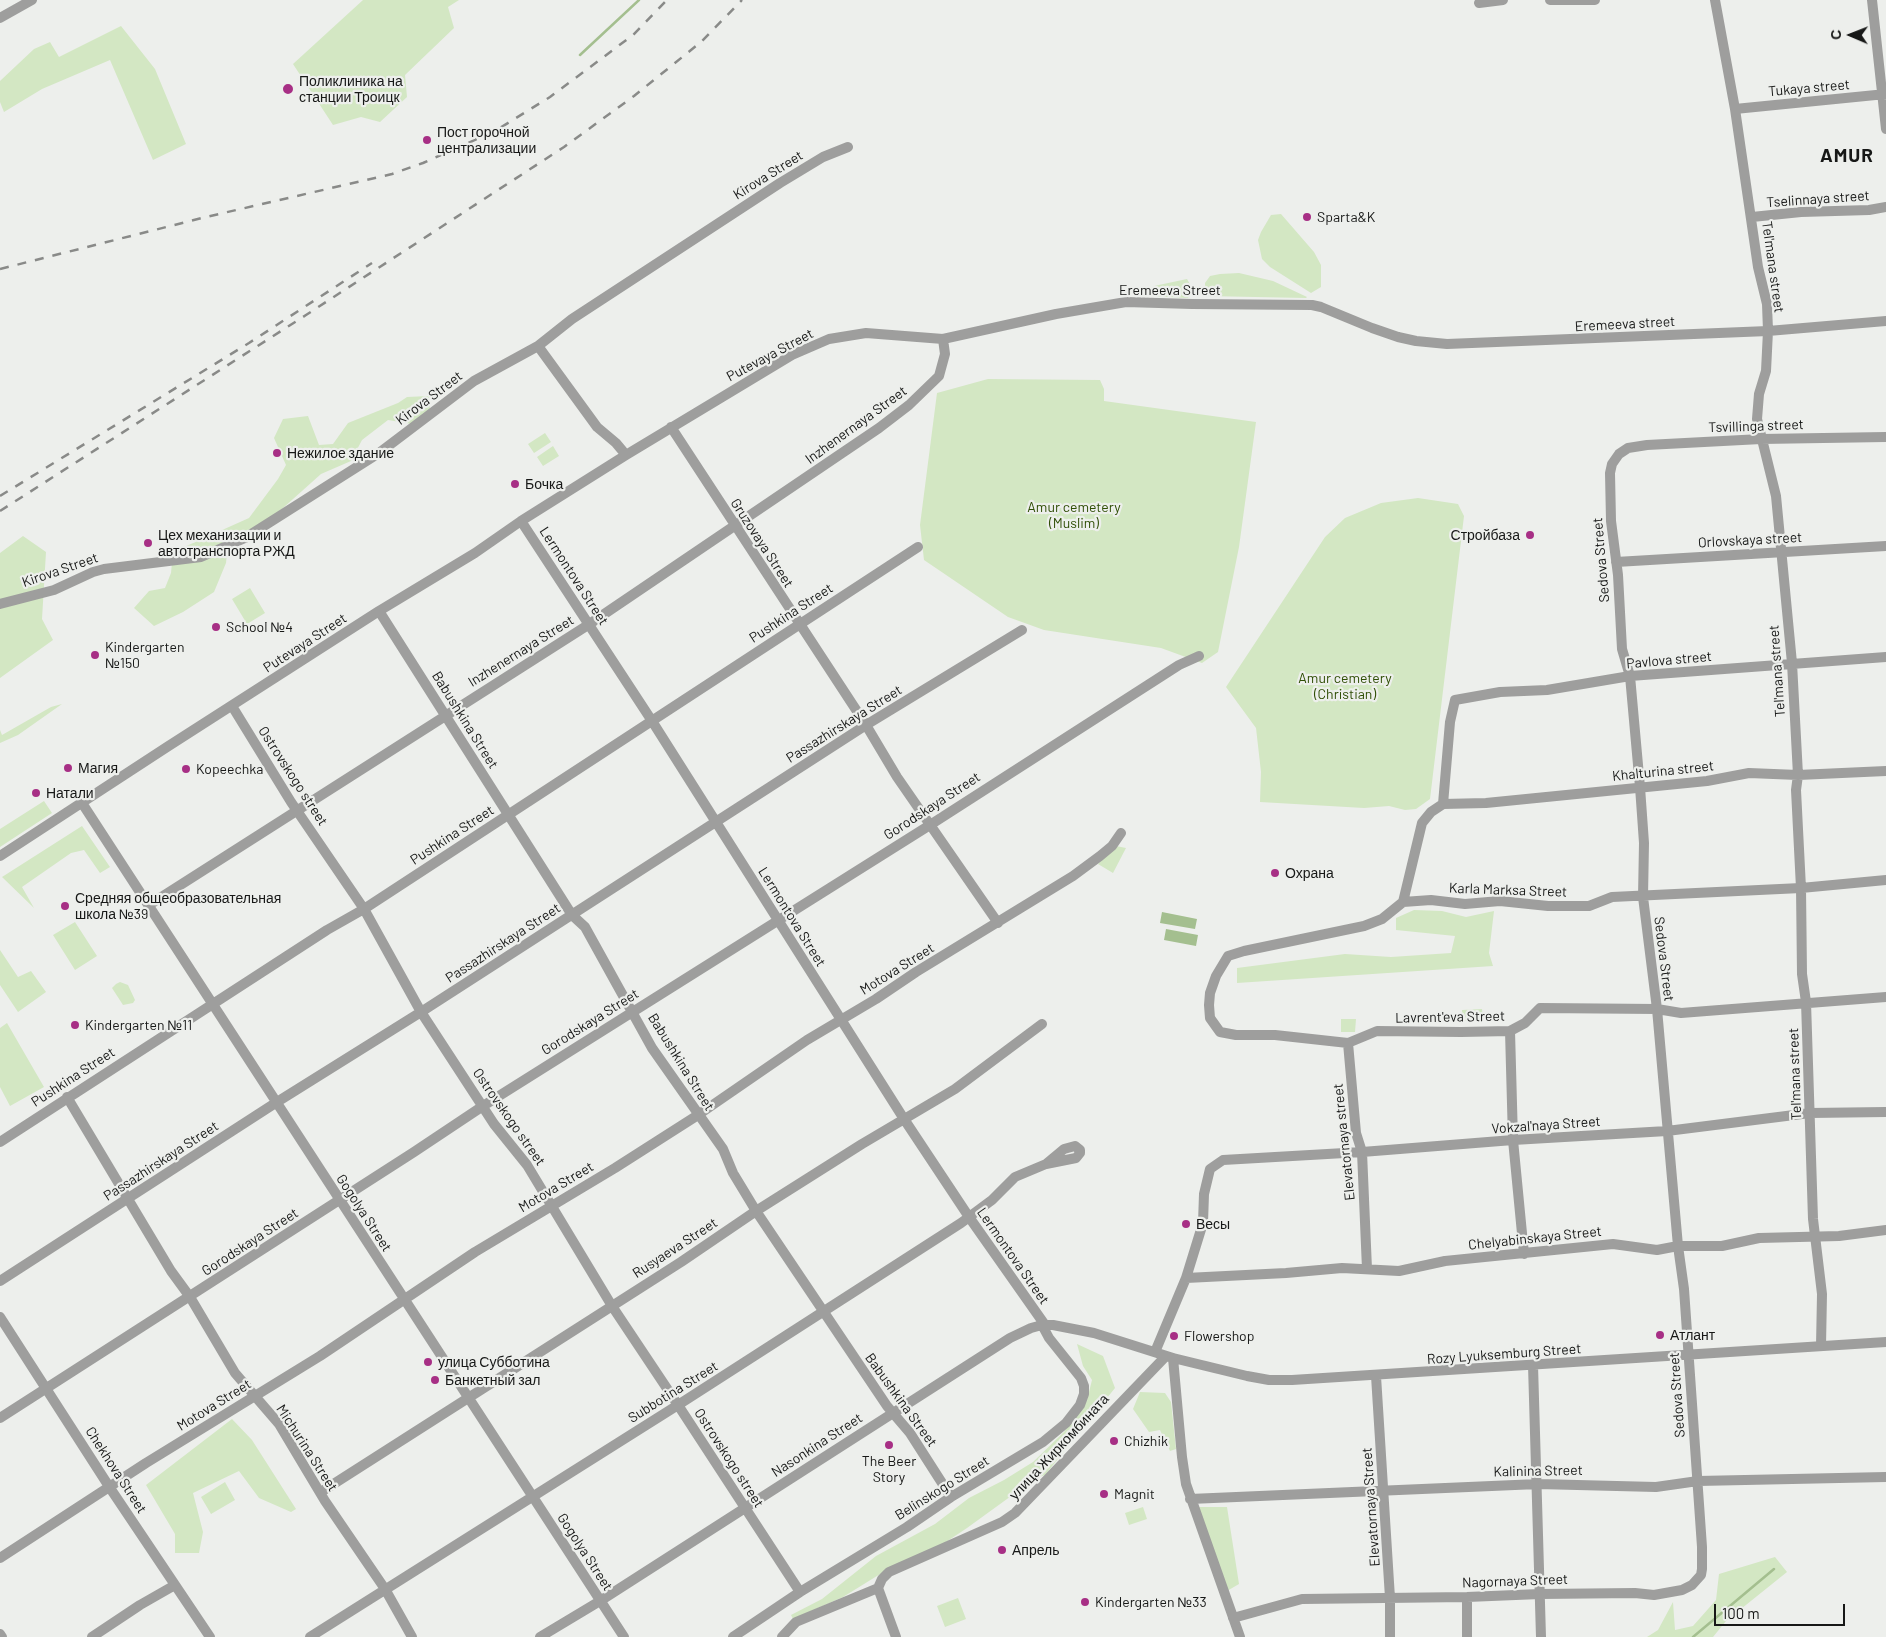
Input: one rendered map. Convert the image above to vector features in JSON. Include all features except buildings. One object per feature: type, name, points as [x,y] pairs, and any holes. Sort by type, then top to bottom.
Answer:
[{"type":"street","points":[[0,18],[32,0]]},
{"type":"street","points":[[1479,3],[1503,0]]},
{"type":"street","points":[[1550,0],[1596,0]]},
{"type":"street","name":"Tel'mana street","points":[[1715,0],[1736,109],[1758,267],[1767,304],[1766,371],[1760,394],[1757,419],[1776,496],[1792,663],[1798,775],[1796,790],[1801,888],[1802,974],[1806,1002],[1815,1236],[1822,1294],[1821,1346]]},
{"type":"street","points":[[1872,0],[1884,95],[1886,129]]},
{"type":"street","name":"Tukaya street","points":[[1736,109],[1884,95]]},
{"type":"street","name":"Kirova Street","points":[[0,604],[54,590],[93,572],[201,557],[229,545],[262,527],[378,453],[474,381],[538,346],[572,319],[766,192],[823,157],[848,147]]},
{"type":"street","name":"Tselinnaya street","points":[[1752,217],[1801,212],[1869,210],[1886,207]]},
{"type":"street","name":"Eremeeva Street","points":[[943,339],[1056,314],[1126,302],[1312,305],[1398,337],[1447,344],[1768,331]]},
{"type":"street","points":[[1768,331],[1886,321]]},
{"type":"street","name":"Putevaya Street","points":[[0,856],[626,454],[792,355],[828,339],[866,333],[943,339]]},
{"type":"street","name":"Inzhenernaya Street","points":[[149,905],[588,625],[879,428],[909,405],[939,376],[945,354],[943,339]]},
{"type":"street","points":[[538,346],[592,420],[626,454]]},
{"type":"street","name":"Gruzovaya Street","points":[[671,427],[866,725],[897,777],[998,923]]},
{"type":"street","name":"Tsvillinga street","points":[[1628,448],[1647,445],[1761,438],[1886,437]]},
{"type":"street","name":"Sedova Street","points":[[1628,448],[1619,454],[1612,464],[1610,473],[1611,521],[1622,649],[1630,676],[1644,843],[1642,897],[1657,1009],[1678,1246],[1684,1290],[1698,1481]]},
{"type":"street","name":"Lermontova Street","points":[[521,521],[652,721],[904,1120],[1044,1325]]},
{"type":"street","name":"Orlovskaya street","points":[[1616,562],[1886,546]]},
{"type":"street","name":"Pushkina Street","points":[[0,1142],[327,930],[364,909],[918,547]]},
{"type":"street","name":"Babushkina Street","points":[[379,611],[572,915],[585,927],[652,1048],[723,1149],[733,1173],[756,1211],[887,1406],[910,1433],[951,1497]]},
{"type":"street","name":"Passazhirskaya Street","points":[[0,1282],[277,1102],[421,1012],[866,725],[1022,630]]},
{"type":"street","name":"Gorodskaya Street","points":[[0,1418],[483,1106],[930,825],[1179,665],[1199,656]]},
{"type":"street","name":"Pavlova street","points":[[1443,804],[1450,722],[1455,700],[1500,692],[1546,690],[1630,676],[1886,656]]},
{"type":"street","name":"Ostrovskogo street","points":[[232,706],[291,802],[364,909],[421,1012],[494,1124],[527,1165],[612,1306],[800,1592]]},
{"type":"street","name":"Khalturina street","points":[[1443,804],[1486,802],[1707,781],[1749,773],[1798,775],[1886,771]]},
{"type":"street","name":"Gogolya Street","points":[[82,803],[624,1637]]},
{"type":"street","points":[[1402,902],[1422,823],[1431,812],[1443,804]]},
{"type":"street","name":"Motova Street","points":[[0,1558],[146,1463],[320,1356],[475,1252],[698,1115],[807,1040],[841,1021],[998,923],[1086,866],[1112,846],[1121,833]]},
{"type":"street","name":"Karla Marksa Street","points":[[1402,902],[1431,900],[1465,904],[1500,901],[1548,906],[1589,906],[1612,898],[1801,888],[1886,880]]},
{"type":"street","name":"Lavrent'eva Street","points":[[1402,902],[1382,920],[1364,926],[1252,949],[1228,956],[1216,976],[1210,993],[1210,1018],[1220,1032],[1236,1035],[1275,1035],[1348,1043],[1377,1031],[1462,1032],[1510,1030],[1525,1022],[1540,1008],[1657,1009],[1681,1013],[1886,997]]},
{"type":"street","name":"Rusyaeva Street","points":[[320,1492],[612,1306],[756,1211],[955,1089],[1042,1024]]},
{"type":"street","points":[[1510,1030],[1514,1140],[1524,1254]]},
{"type":"street","name":"Elevatornaya street","points":[[1348,1043],[1356,1133],[1362,1152],[1367,1269]]},
{"type":"street","name":"Michurina Street","points":[[67,1097],[170,1271],[190,1297],[236,1372],[279,1424],[320,1492],[385,1589],[412,1637]]},
{"type":"street","name":"Vokzal'naya Street","points":[[1186,1278],[1204,1219],[1204,1194],[1210,1169],[1223,1160],[1667,1131],[1810,1113],[1886,1112]]},
{"type":"street","name":"Subbotina Street","points":[[310,1637],[824,1312],[969,1217],[992,1200],[1015,1177],[1046,1164]]},
{"type":"street","name":"Chelyabinskaya Street","points":[[1186,1278],[1342,1268],[1399,1271],[1445,1261],[1612,1244],[1657,1250],[1678,1246],[1722,1246],[1760,1238],[1839,1236],[1886,1230]]},
{"type":"street","points":[[1155,1352],[1186,1278]]},
{"type":"street","name":"Chekhova Street","points":[[0,1317],[110,1488],[210,1637]]},
{"type":"street","name":"Nasonkina Street","points":[[540,1637],[600,1601],[1010,1338],[1044,1325],[1075,1328],[1121,1342]]},
{"type":"street","name":"Belinskogo Street","points":[[733,1637],[800,1592],[907,1527],[951,1497],[1043,1442],[1066,1423],[1080,1405],[1084,1390],[1081,1378],[1049,1338],[1044,1325]]},
{"type":"street","name":"Rozy Lyuksemburg Street","points":[[1121,1342],[1169,1357],[1269,1380],[1292,1380],[1886,1342]]},
{"type":"street","points":[[1169,1357],[1182,1458],[1190,1499],[1240,1637]]},
{"type":"street","name":"улица Жиркомбината","points":[[878,1588],[882,1579],[889,1572],[1002,1522],[1015,1513],[1169,1357]]},
{"type":"street","points":[[1533,1365],[1541,1637]]},
{"type":"street","name":"Elevatornaya Street","points":[[1376,1376],[1390,1598],[1390,1637]]},
{"type":"street","name":"Kalinina Street","points":[[1190,1499],[1357,1493],[1384,1489],[1538,1484],[1656,1487],[1698,1481],[1886,1477]]},
{"type":"street","name":"Nagornaya Street","points":[[1233,1618],[1302,1600],[1540,1594],[1635,1593],[1654,1595],[1669,1593],[1692,1585],[1698,1579],[1702,1569],[1698,1481]]},
{"type":"street","points":[[92,1637],[140,1605],[175,1585]]},
{"type":"street","points":[[782,1637],[796,1622],[878,1588],[896,1637]]},
{"type":"street","points":[[1467,1597],[1468,1637]]},
{"type":"green space","points":[[363,0],[459,0],[448,7],[454,28],[405,75],[407,97],[380,122],[361,117],[333,125],[293,64]]},
{"type":"green space","points":[[121,26],[155,69],[186,144],[153,160],[110,60],[42,89],[4,112],[0,102],[0,81],[34,49],[50,42],[59,57]]},
{"type":"green space","points":[[1281,214],[1314,252],[1321,265],[1321,287],[1311,293],[1270,267],[1262,259],[1258,240],[1261,232],[1271,215]]},
{"type":"green space","points":[[1239,273],[1273,281],[1307,297],[1205,296],[1205,283],[1210,276]]},
{"type":"green space","points":[[1187,279],[1191,286],[1188,298],[1150,296],[1149,293],[1154,286]]},
{"type":"green space","name":"Amur cemetery (Muslim)","points":[[988,379],[1100,380],[1104,389],[1104,401],[1256,422],[1239,547],[1218,652],[1202,663],[1161,648],[1044,630],[1008,617],[924,560],[920,525],[937,393]]},
{"type":"green space","points":[[429,396],[430,410],[412,424],[388,420],[362,440],[351,461],[321,474],[266,521],[228,543],[226,563],[214,592],[183,612],[154,626],[134,608],[149,591],[165,588],[171,573],[173,552],[249,518],[286,465],[274,438],[283,419],[308,416],[319,445],[333,444],[348,423],[398,403],[407,397]]},
{"type":"green space","points":[[545,433],[551,442],[534,453],[528,444]]},
{"type":"green space","points":[[553,446],[559,456],[543,466],[537,457]]},
{"type":"green space","name":"Amur cemetery (Christian)","points":[[1418,498],[1458,504],[1464,516],[1430,799],[1416,809],[1405,810],[1389,806],[1364,808],[1260,802],[1261,772],[1256,728],[1226,687],[1325,537],[1345,518],[1381,503]]},
{"type":"green space","points":[[23,536],[46,552],[42,619],[53,640],[0,678],[0,553]]},
{"type":"green space","points":[[250,588],[265,613],[247,624],[232,599]]},
{"type":"green space","points":[[62,704],[18,735],[0,743],[0,730],[2,735],[51,707]]},
{"type":"green space","points":[[44,801],[52,813],[0,847],[0,829]]},
{"type":"green space","points":[[82,826],[110,867],[100,873],[84,850],[71,853],[22,887],[34,908],[2,877]]},
{"type":"green space","points":[[1116,846],[1126,848],[1113,873],[1098,864]]},
{"type":"green space","points":[[1414,910],[1442,911],[1466,917],[1494,911],[1489,953],[1493,966],[1237,983],[1237,968],[1345,954],[1391,957],[1451,953],[1455,936],[1396,930],[1396,918]]},
{"type":"green space","points":[[75,922],[97,956],[75,970],[53,935]]},
{"type":"green space","points":[[0,950],[18,977],[31,971],[46,992],[18,1012],[0,985]]},
{"type":"green space","points":[[120,982],[128,985],[135,1000],[133,1003],[123,1005],[112,988]]},
{"type":"green space","points":[[1482,1009],[1483,1020],[1462,1021],[1462,1010]]},
{"type":"green space","points":[[1341,1019],[1356,1019],[1355,1032],[1341,1032]]},
{"type":"green space","points":[[7,1023],[44,1087],[10,1106],[0,1087],[0,1028]]},
{"type":"green space","points":[[1077,1344],[1103,1356],[1115,1388],[1045,1475],[1036,1478],[934,1550],[885,1571],[843,1597],[793,1619],[791,1615],[822,1599],[876,1556],[935,1524],[969,1498],[1033,1462],[1064,1432],[1087,1400],[1092,1380],[1083,1366]]},
{"type":"green space","points":[[1140,1392],[1165,1393],[1171,1402],[1176,1449],[1170,1451],[1160,1430],[1149,1432],[1133,1409]]},
{"type":"green space","points":[[232,1419],[252,1440],[296,1509],[291,1512],[259,1498],[239,1471],[193,1493],[203,1532],[199,1553],[175,1553],[175,1534],[146,1485]]},
{"type":"green space","points":[[225,1482],[235,1500],[211,1514],[201,1497]]},
{"type":"green space","points":[[1143,1507],[1147,1519],[1129,1525],[1125,1513]]},
{"type":"green space","points":[[1198,1507],[1227,1507],[1239,1584],[1227,1591]]},
{"type":"green space","points":[[1775,1557],[1787,1572],[1726,1621],[1713,1637],[1647,1637],[1658,1630],[1673,1602],[1675,1630],[1693,1626],[1716,1600],[1719,1574]]},
{"type":"green space","points":[[958,1598],[966,1619],[945,1627],[937,1606]]},
{"type":"shaded area","points":[[1162,912],[1197,919],[1195,929],[1160,923]]},
{"type":"shaded area","points":[[1166,929],[1198,935],[1196,946],[1164,940]]},
{"type":"waterway","points":[[580,55],[639,0]]},
{"type":"waterway","points":[[1693,1637],[1774,1569]]},
{"type":"railway","points":[[0,269],[206,217],[392,174],[423,163],[495,131],[550,97],[633,35],[667,0]]},
{"type":"railway","points":[[0,511],[564,147],[634,96],[701,42],[742,0]]},
{"type":"railway","points":[[0,496],[249,343],[372,263]]},
{"type":"place","name":"Поликлиника на станции Троицк","points":[[288,89]]},
{"type":"place","name":"Пост горочной централизации","points":[[427,140]]},
{"type":"place","name":"Sparta&K","points":[[1307,217]]},
{"type":"place","name":"Нежилое здание","points":[[277,453]]},
{"type":"place","name":"Бочка","points":[[515,484]]},
{"type":"place","name":"Стройбаза","points":[[1530,535]]},
{"type":"place","name":"Цех механизации и автотранспорта РЖД","points":[[148,543]]},
{"type":"place","name":"School №4","points":[[216,627]]},
{"type":"place","name":"Kindergarten №150","points":[[95,655]]},
{"type":"place","name":"Магия","points":[[68,768]]},
{"type":"place","name":"Kopeechka","points":[[186,769]]},
{"type":"place","name":"Натали","points":[[36,793]]},
{"type":"place","name":"Охрана","points":[[1275,873]]},
{"type":"place","name":"Средняя общеобразовательная школа №39","points":[[65,906]]},
{"type":"place","name":"Kindergarten №11","points":[[75,1025]]},
{"type":"place","name":"Весы","points":[[1186,1224]]},
{"type":"place","name":"Атлант","points":[[1660,1335]]},
{"type":"place","name":"Flowershop","points":[[1174,1336]]},
{"type":"place","name":"улица Субботина","points":[[428,1362]]},
{"type":"place","name":"Банкетный зал","points":[[435,1380]]},
{"type":"place","name":"Chizhik","points":[[1114,1441]]},
{"type":"place","name":"The Beer Story","points":[[889,1445]]},
{"type":"place","name":"Magnit","points":[[1104,1494]]},
{"type":"place","name":"Апрель","points":[[1002,1550]]},
{"type":"place","name":"Kindergarten №33","points":[[1085,1602]]},
{"type":"district","name":"AMUR","points":[[1847,156]]}]
